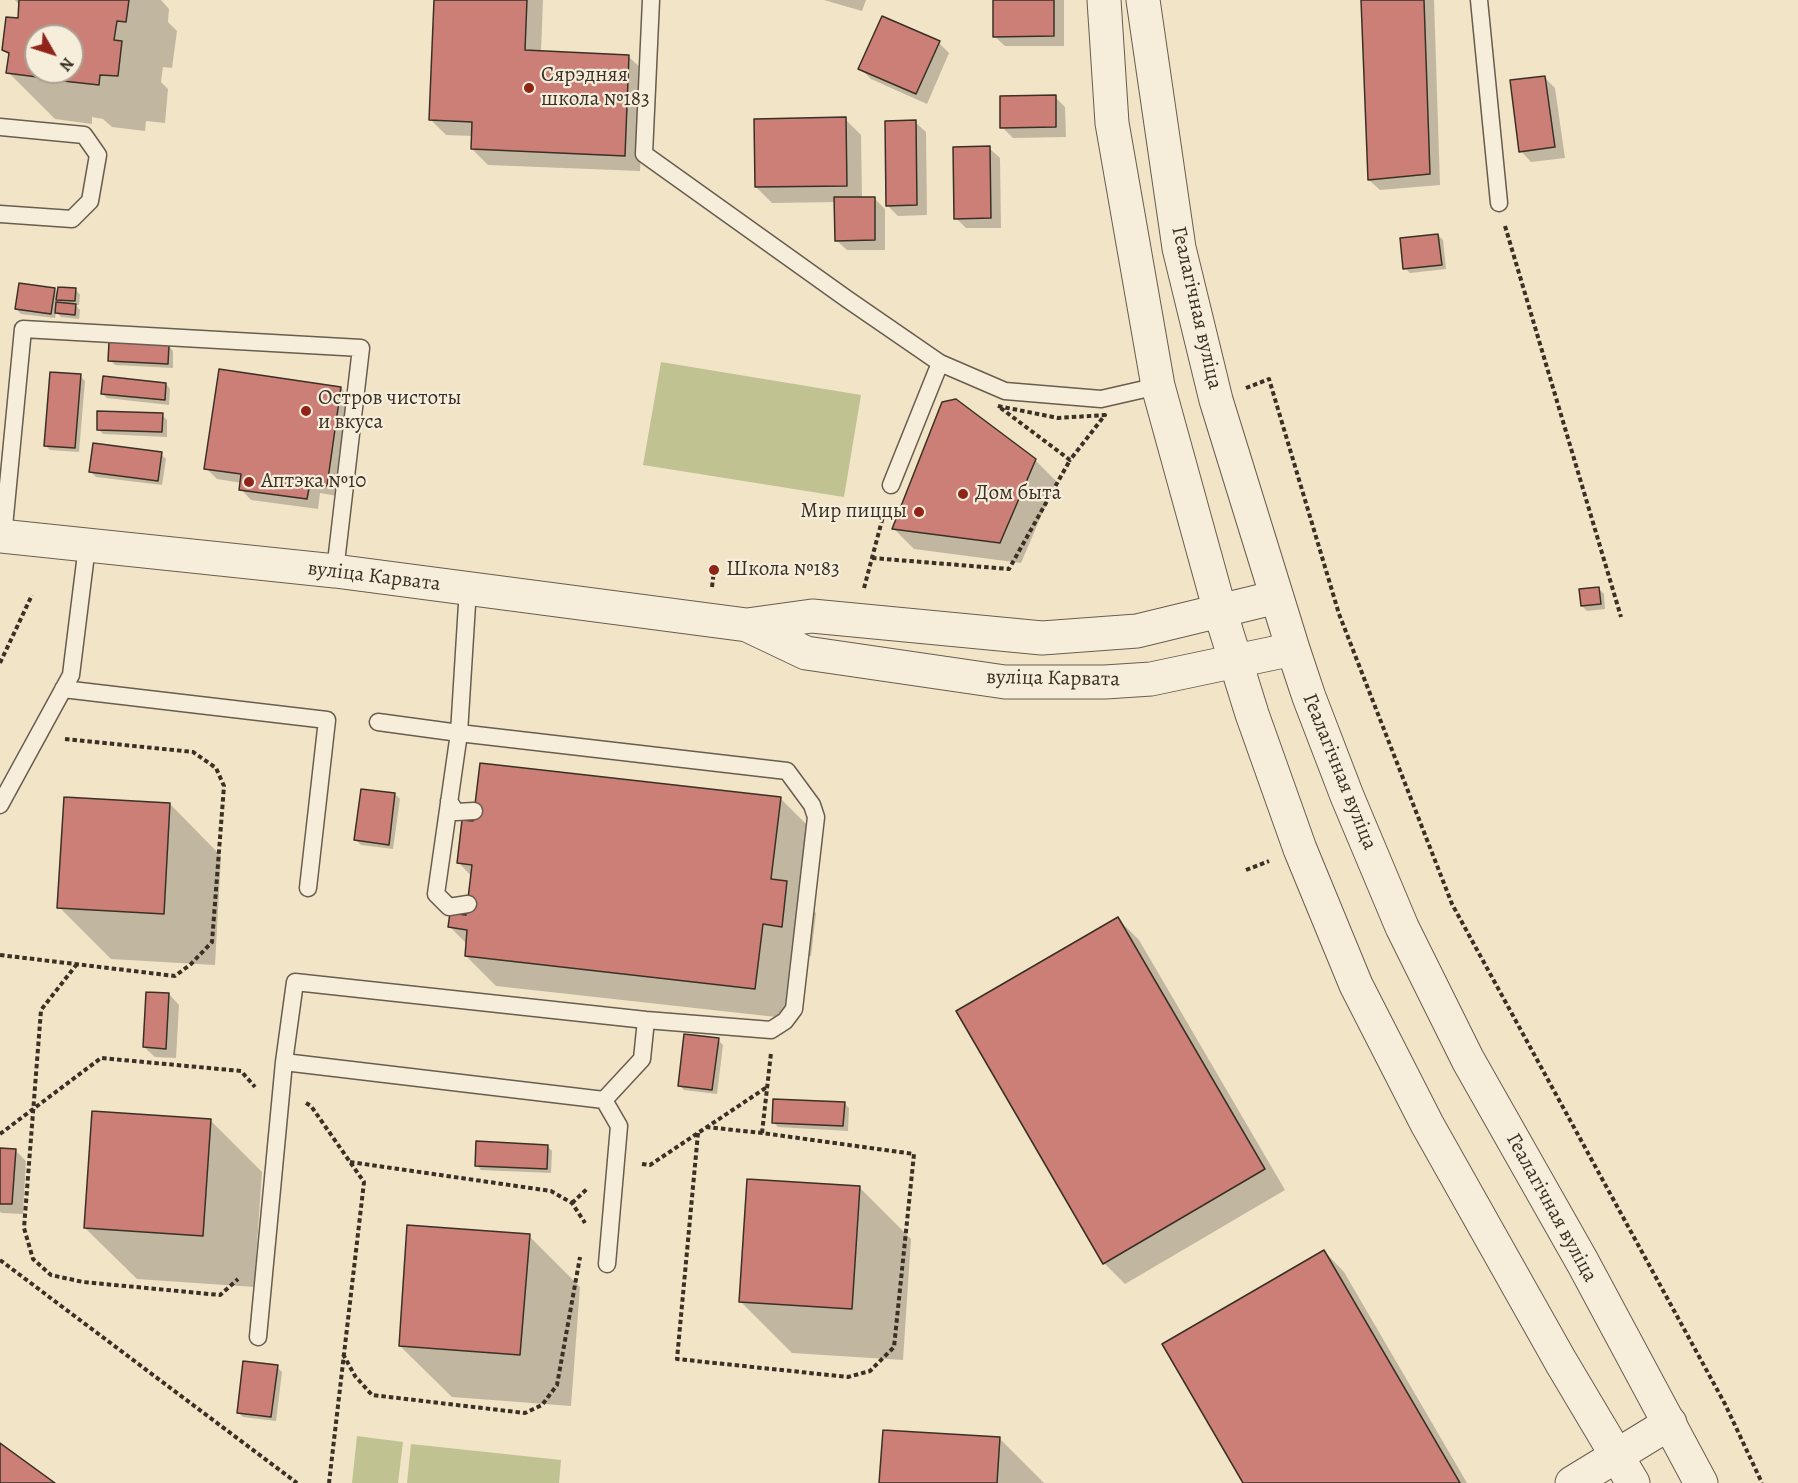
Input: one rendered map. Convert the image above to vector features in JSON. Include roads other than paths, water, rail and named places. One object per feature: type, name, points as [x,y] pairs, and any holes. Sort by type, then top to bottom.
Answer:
[{"type":"street","points":[[1104,0],[1112,123],[1158,386],[1220,611],[1256,725],[1300,849],[1356,985],[1433,1135],[1624,1469]]},
{"type":"street","name":"Геалагічная вуліца","points":[[1143,0],[1179,248],[1216,400],[1293,649],[1347,796],[1402,927],[1468,1060],[1701,1483]]},
{"type":"street","name":"вуліца Карвата","points":[[1,537],[335,571],[747,625],[812,616],[1042,638],[1137,631],[1276,597]]},
{"type":"street","name":"вуліца Карвата","points":[[747,625],[806,652],[1005,682],[1105,682],[1151,679],[1293,649]]},
{"type":"street","points":[[1572,1483],[1624,1469],[1670,1423]]},
{"type":"lane","points":[[651,0],[644,154],[940,363],[1005,391],[1101,399],[1158,386]]},
{"type":"lane","points":[[1479,0],[1499,204]]},
{"type":"lane","points":[[0,127],[84,135],[98,155],[90,201],[72,219],[0,214]]},
{"type":"lane","points":[[1,537],[23,329],[361,348],[335,571]]},
{"type":"lane","points":[[891,484],[940,363]]},
{"type":"lane","points":[[0,805],[71,675],[87,546]]},
{"type":"lane","points":[[468,588],[459,734],[436,894],[449,907],[468,904]]},
{"type":"lane","points":[[63,689],[327,720],[308,888]]},
{"type":"lane","points":[[258,1337],[281,1089],[295,982],[646,1020],[771,1030],[785,1021],[795,1010],[816,817],[812,806],[787,771],[459,734],[378,722]]},
{"type":"lane","points":[[448,801],[456,812],[474,811]]},
{"type":"lane","points":[[604,1100],[642,1059],[646,1020]]},
{"type":"lane","points":[[284,1062],[604,1100]]},
{"type":"lane","points":[[604,1100],[619,1126],[607,1263]]},
{"type":"place","name":"Сярэдняя школа №183","points":[[529,88]]},
{"type":"place","name":"Остров чистоты и вкуса","points":[[306,411]]},
{"type":"place","name":"Аптэка №10","points":[[249,482]]},
{"type":"place","name":"Дом быта","points":[[963,494]]},
{"type":"place","name":"Мир пиццы","points":[[919,512]]},
{"type":"place","name":"Школа №183","points":[[714,570]]}]
